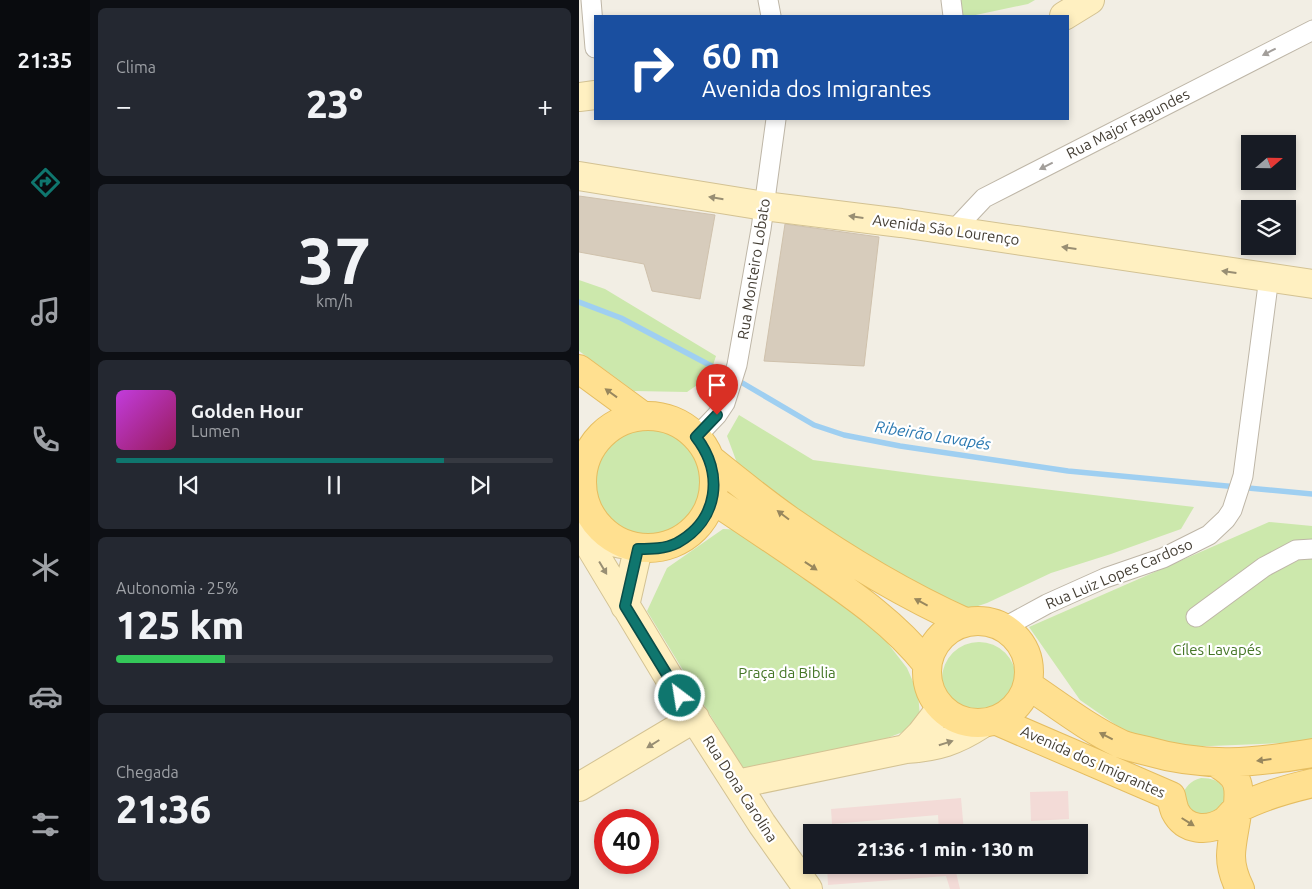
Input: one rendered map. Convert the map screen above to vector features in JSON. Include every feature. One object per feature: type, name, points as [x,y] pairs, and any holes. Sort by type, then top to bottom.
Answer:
[{"type":"main road","points":[[579,369],[643,416]]},
{"type":"main road","points":[[657,416],[672,420],[685,427],[696,437],[710,459],[714,484],[712,499],[704,517],[692,532],[676,543],[658,548],[630,546],[581,520],[581,485],[583,468],[588,452],[598,438],[611,426],[626,419],[657,416]]},
{"type":"main road","points":[[710,459],[789,520],[843,556],[891,586],[965,622]]},
{"type":"main road","points":[[712,499],[758,528],[857,598],[910,643],[927,664]]},
{"type":"main road","points":[[927,664],[932,650],[939,639],[951,628],[965,622],[991,622],[1016,638],[1025,652],[1029,668],[1028,685]]},
{"type":"main road","name":"Avenida dos Imigrantes","points":[[927,664],[927,680],[931,695],[941,708],[952,717],[966,723],[989,722],[1011,712],[1021,700],[1028,685],[1091,728],[1123,744],[1165,757],[1209,763],[1253,762],[1312,753]]},
{"type":"main road","name":"Avenida dos Imigrantes","points":[[989,722],[1171,796],[1175,811],[1186,823],[1201,829],[1213,827],[1227,820],[1237,809],[1283,790],[1312,783]]},
{"type":"main road","points":[[1171,796],[1175,780],[1185,768],[1209,763],[1229,771],[1237,782],[1239,795],[1231,856],[1233,873],[1240,889]]},
{"type":"street","points":[[591,0],[594,36]]},
{"type":"street","points":[[767,0],[771,15]]},
{"type":"street","points":[[951,0],[953,15]]},
{"type":"street","points":[[1066,15],[1090,0]]},
{"type":"street","name":"Rua Major Fagundes","points":[[953,231],[985,198],[1312,30]]},
{"type":"street","points":[[579,97],[594,95]]},
{"type":"street","name":"Rua Monteiro Lobato","points":[[696,437],[717,415],[725,403],[737,365],[764,206],[776,120]]},
{"type":"street","name":"Avenida São Lourenço","points":[[579,176],[764,206],[953,231],[1312,284]]},
{"type":"street","name":"Rua Luiz Lopes Cardoso","points":[[1003,628],[1055,600],[1105,578],[1163,558],[1209,535],[1227,519],[1232,510],[1243,476],[1269,277]]},
{"type":"street","name":"Rua Dona Carolina","points":[[581,520],[625,606],[800,883]]},
{"type":"street","points":[[625,606],[630,546]]},
{"type":"street","points":[[1196,617],[1264,567],[1296,550],[1312,549]]},
{"type":"street","points":[[905,749],[921,734],[941,708]]},
{"type":"street","points":[[579,787],[695,718]]},
{"type":"street","points":[[737,784],[905,749],[927,748],[951,742],[989,722]]},
{"type":"shaded area","points":[[1068,791],[1069,819],[1031,821],[1030,792]]},
{"type":"shaded area","points":[[961,798],[963,824],[939,824],[938,815],[832,824],[831,809]]},
{"type":"shaded area","points":[[827,874],[956,874],[960,889],[950,889],[946,876],[828,885]]},
{"type":"green space","points":[[959,0],[1035,0],[1028,4],[976,15],[960,15]]},
{"type":"green space","points":[[579,280],[605,289],[716,356],[709,377],[687,392],[634,391],[579,351]]},
{"type":"green space","points":[[739,415],[813,460],[1194,507],[1181,529],[1051,573],[987,603],[966,610],[900,590],[740,471],[727,436]]},
{"type":"green space","points":[[648,426],[669,431],[687,443],[699,461],[704,482],[699,503],[687,521],[669,533],[648,538],[627,533],[609,521],[597,503],[592,482],[597,461],[609,443],[627,431]]},
{"type":"green space","name":"Cíles Lavapés","points":[[1269,522],[1312,526],[1312,740],[1305,742],[1186,747],[1126,732],[1080,700],[1029,627]]},
{"type":"green space","name":"Praça da Biblia","points":[[723,529],[744,530],[879,632],[907,668],[918,693],[920,717],[903,732],[856,750],[743,769],[647,611],[667,568]]},
{"type":"green space","points":[[979,642],[1000,648],[1010,658],[1016,679],[1010,700],[1000,710],[979,716],[958,710],[948,700],[942,679],[948,658],[958,648]]},
{"type":"green space","points":[[1201,778],[1219,782],[1226,795],[1227,808],[1195,823],[1181,798],[1188,785]]},
{"type":"building","points":[[579,196],[715,215],[700,299],[652,291],[644,264],[579,252]]},
{"type":"building","points":[[785,224],[879,237],[864,366],[764,361]]},
{"type":"waterway","name":"Ribeirão Lavapés","points":[[579,302],[621,318],[734,378],[814,425],[844,435],[900,446],[1068,471],[1313,494]]},
{"type":"route","points":[[680,696],[625,606],[638,549],[658,548],[676,543],[692,532],[704,517],[712,499],[714,479],[710,459],[696,437],[717,415]]}]
